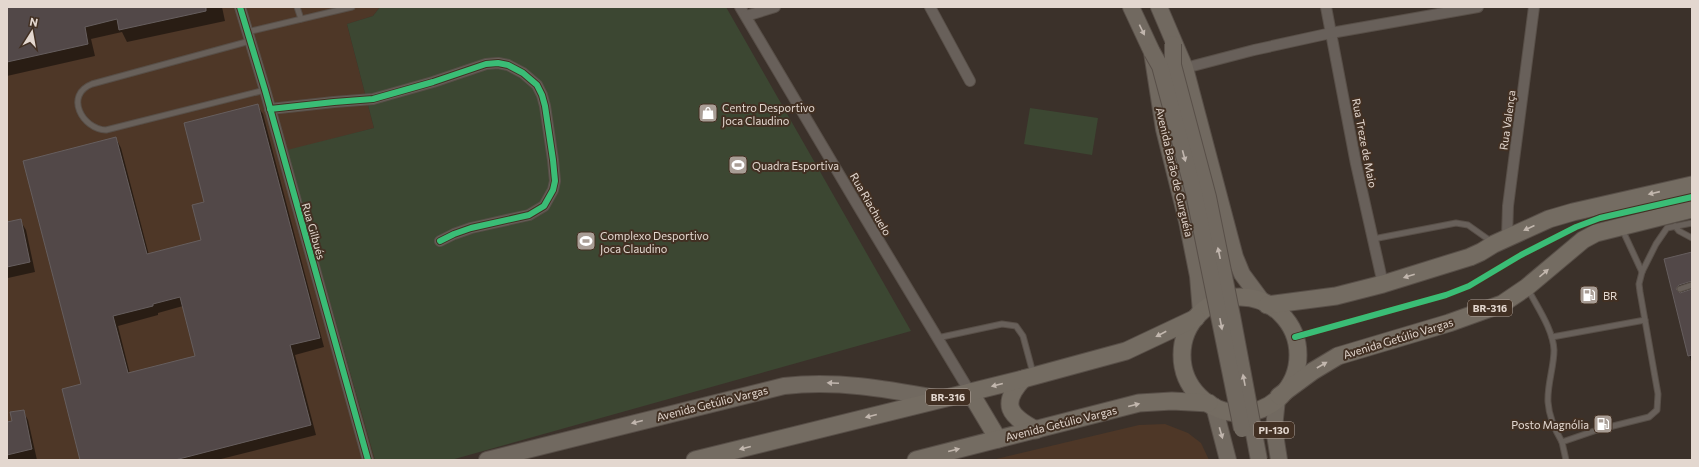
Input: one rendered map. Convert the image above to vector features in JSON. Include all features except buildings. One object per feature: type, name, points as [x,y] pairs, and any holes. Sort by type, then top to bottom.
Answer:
[{"type":"highway","name":"Avenida Getúlio Vargas","points":[[695,460],[1028,378],[1126,351],[1198,315],[1210,305],[1230,298],[1251,298],[1264,303],[1336,296],[1383,284],[1455,262],[1482,252],[1501,240],[1549,219],[1692,184]]},
{"type":"highway","name":"Avenida Getúlio Vargas","points":[[916,460],[1139,403],[1172,401],[1211,404],[1229,411],[1246,412],[1262,408],[1278,398],[1313,371],[1338,356],[1482,312],[1502,304],[1527,287],[1583,240],[1600,231],[1621,226],[1668,223],[1692,208]]},
{"type":"highway","name":"BR-316","points":[[1264,303],[1281,314],[1293,332],[1298,354],[1297,365],[1290,384],[1278,398]]},
{"type":"highway","name":"BR-316","points":[[1198,315],[1191,323],[1185,336],[1182,355],[1185,374],[1194,390],[1211,404]]},
{"type":"highway","points":[[1028,378],[1012,393],[1011,407],[1015,417],[1019,421],[1036,430]]},
{"type":"highway","points":[[970,392],[998,439]]},
{"type":"main road","name":"Avenida Barão de Gurguéia","points":[[1131,7],[1152,52],[1164,129],[1187,221],[1198,276],[1198,315]]},
{"type":"main road","points":[[1159,7],[1173,44],[1185,68],[1235,256],[1242,274],[1264,303]]},
{"type":"main road","points":[[1173,44],[1173,66],[1208,197],[1259,460]]},
{"type":"main road","points":[[1152,52],[1160,66],[1194,193],[1249,460]]},
{"type":"main road","name":"Avenida Getúlio Vargas","points":[[487,460],[784,386],[820,383],[852,385],[940,399]]},
{"type":"main road","name":"PI-130","points":[[1278,398],[1274,428],[1279,460]]},
{"type":"main road","points":[[1211,404],[1228,460]]},
{"type":"street","name":"Rua Gilbués","points":[[240,7],[265,90],[368,460]]},
{"type":"street","name":"Rua Riachuelo","points":[[740,7],[970,392]]},
{"type":"street","points":[[746,16],[775,7]]},
{"type":"street","points":[[930,7],[970,81]]},
{"type":"street","name":"Rua Treze de Maio","points":[[1326,7],[1356,164],[1383,284]]},
{"type":"street","points":[[1185,68],[1254,50],[1331,33],[1478,7]]},
{"type":"street","name":"Rua Valença","points":[[1501,240],[1508,206],[1534,7]]},
{"type":"street","points":[[270,109],[373,99],[433,82],[486,64],[498,63],[508,65],[523,73],[537,85],[545,106],[553,160],[555,181],[553,190],[544,206],[529,215],[471,228],[454,234],[440,242]]},
{"type":"lane","points":[[297,7],[301,20]]},
{"type":"lane","points":[[265,90],[106,130],[99,130],[87,123],[82,118],[77,98],[80,90],[92,84],[301,20],[352,7]]},
{"type":"lane","points":[[1373,239],[1456,223],[1468,225],[1501,240]]},
{"type":"lane","points":[[1668,223],[1692,223]]},
{"type":"lane","points":[[1668,223],[1692,238]]},
{"type":"lane","points":[[1562,442],[1597,430],[1643,419],[1656,412],[1658,406],[1658,394],[1640,292],[1642,272],[1668,223]]},
{"type":"lane","points":[[1621,226],[1642,272]]},
{"type":"lane","points":[[1680,289],[1692,285]]},
{"type":"lane","points":[[1527,287],[1549,328],[1552,338],[1554,350],[1548,402],[1554,428],[1562,442],[1566,460]]},
{"type":"lane","points":[[1552,338],[1645,320]]},
{"type":"lane","points":[[937,338],[1002,324],[1016,326],[1023,336],[1028,378]]},
{"type":"shaded area","points":[[7,7],[380,7],[373,16],[347,24],[374,128],[287,151],[375,460],[7,460]]},
{"type":"shaded area","points":[[1165,424],[1188,433],[1201,443],[1209,460],[992,460],[1139,425]]},
{"type":"green space","name":"Complexo Desportivo Joca Claudino","points":[[380,7],[726,7],[911,331],[451,460],[375,460],[287,150],[374,128],[347,24],[373,16]]},
{"type":"green space","points":[[1030,108],[1098,118],[1092,155],[1024,144]]},
{"type":"cycle path","points":[[240,7],[265,90],[368,460]]},
{"type":"cycle path","points":[[270,109],[373,99],[433,82],[486,64],[498,63],[508,65],[523,73],[537,85],[545,106],[553,160],[555,181],[553,190],[544,206],[529,215],[471,228],[440,241]]},
{"type":"cycle path","points":[[1295,337],[1446,295],[1469,286],[1521,255],[1576,227],[1600,218],[1692,197]]},
{"type":"place","name":"Centro Desportivo Joca Claudino","points":[[708,113]]},
{"type":"place","name":"Quadra Esportiva","points":[[738,165]]},
{"type":"place","name":"Complexo Desportivo Joca Claudino","points":[[586,241]]},
{"type":"place","name":"BR","points":[[1589,295]]},
{"type":"place","name":"Posto Magnólia","points":[[1603,424]]}]
